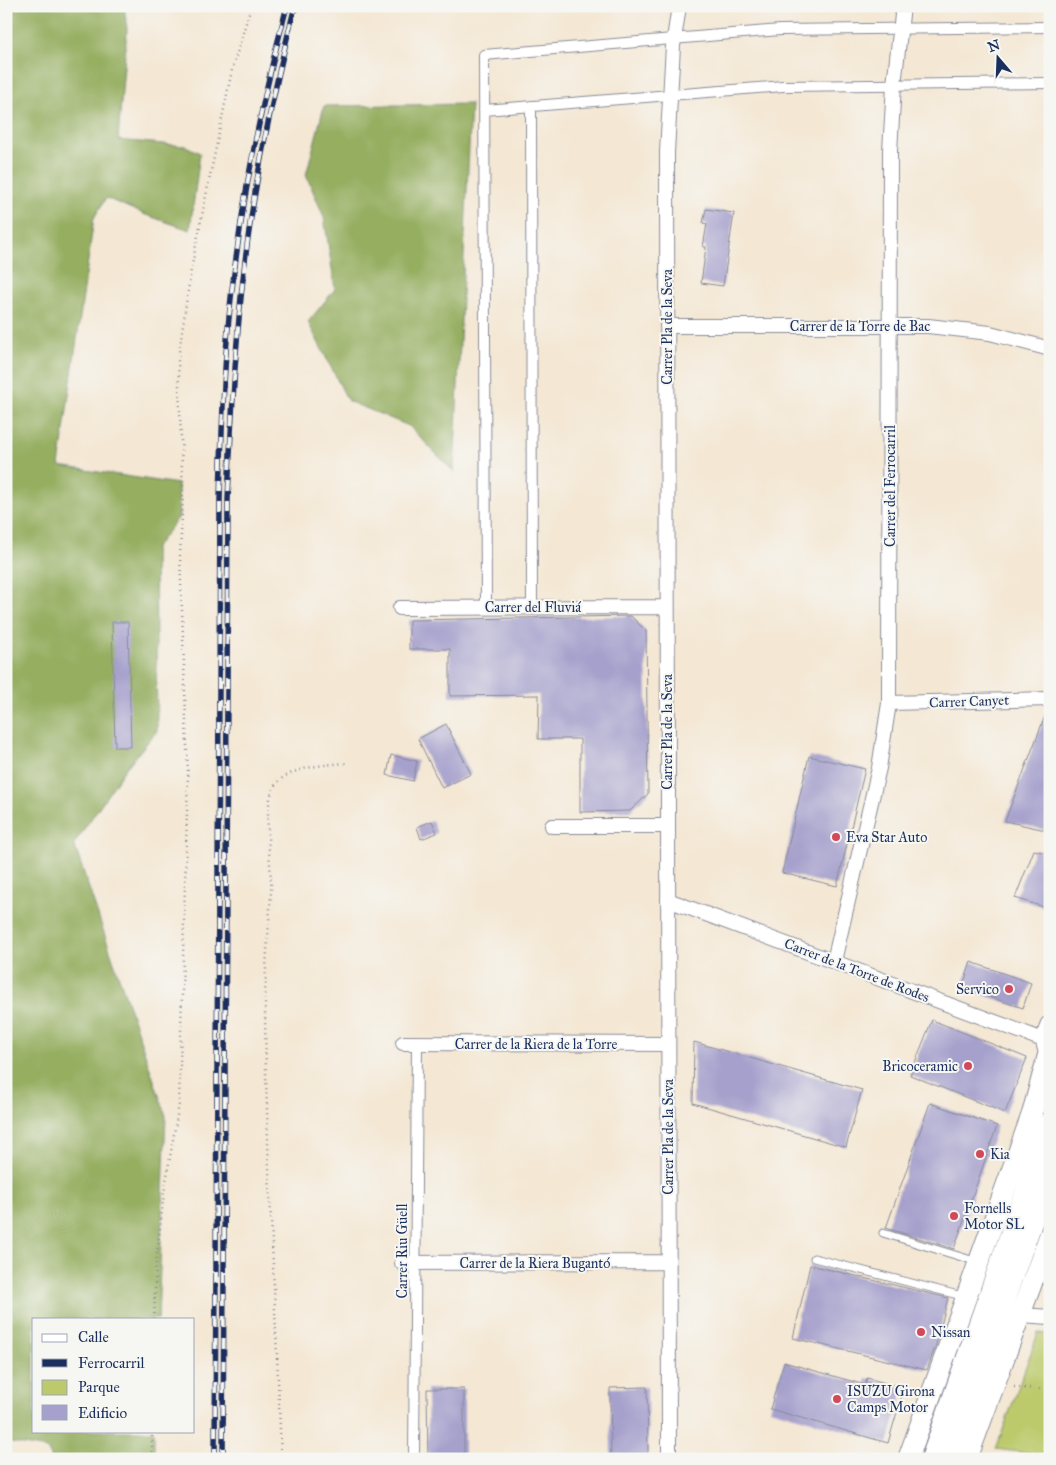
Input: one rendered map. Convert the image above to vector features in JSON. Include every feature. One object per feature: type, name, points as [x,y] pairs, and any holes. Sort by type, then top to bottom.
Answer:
[{"type":"main road","points":[[908,1459],[1032,1114],[1048,1045]]},
{"type":"main road","points":[[931,1459],[1050,1122]]},
{"type":"main road","points":[[947,1459],[1050,1173]]},
{"type":"main road","points":[[967,1459],[1050,1234]]},
{"type":"street","name":"Carrer Pla de la Seva","points":[[669,1459],[667,152],[674,39],[679,6]]},
{"type":"street","name":"Carrer del Ferrocarril","points":[[834,961],[879,768],[889,703],[890,151],[899,29],[903,6]]},
{"type":"street","points":[[486,608],[484,55],[780,30],[1050,27]]},
{"type":"street","points":[[484,110],[784,86],[1050,83]]},
{"type":"street","points":[[531,106],[532,608]]},
{"type":"street","name":"Carrer de la Torre de Bac","points":[[667,326],[890,326],[958,328],[990,333],[1050,349]]},
{"type":"street","name":"Carrer del Fluviá","points":[[400,608],[667,607]]},
{"type":"street","name":"Carrer Canyet","points":[[889,703],[1050,699]]},
{"type":"street","points":[[552,826],[668,826]]},
{"type":"street","name":"Carrer de la Torre de Rodes","points":[[668,900],[834,961],[1048,1045]]},
{"type":"street","name":"Carrer de la Riera de la Torre","points":[[410,1043],[668,1044]]},
{"type":"street","name":"Carrer Riu Güell","points":[[410,1043],[409,1263],[414,1459]]},
{"type":"street","name":"Carrer de la Riera Bugantó","points":[[409,1263],[668,1262]]},
{"type":"street","points":[[1021,1314],[1050,1317]]},
{"type":"lane","points":[[883,1233],[978,1262]]},
{"type":"lane","points":[[814,1258],[966,1297]]},
{"type":"path","points":[[154,1318],[156,1263],[164,1193],[179,1104],[188,774],[180,555],[183,494],[178,359],[191,270],[208,186],[232,70],[251,6]]},
{"type":"path","points":[[281,1459],[266,1074],[265,1002],[271,878],[268,834],[270,808],[272,790],[277,782],[293,773],[317,765],[348,763]]},
{"type":"path","points":[[1014,1387],[1050,1390]]},
{"type":"path","points":[[152,1432],[152,1459]]},
{"type":"green space","points":[[6,6],[124,6],[127,29],[118,140],[186,146],[200,153],[190,230],[146,215],[106,198],[94,218],[59,466],[178,484],[179,517],[155,548],[157,731],[125,769],[74,844],[166,1116],[158,1318],[32,1318],[32,1432],[154,1432],[154,1459],[52,1459],[47,1449],[6,1442]]},
{"type":"green space","points":[[471,104],[454,472],[409,426],[348,401],[308,322],[335,289],[324,217],[306,175],[324,106]]},
{"type":"green space","points":[[1038,1333],[1050,1334],[1050,1456],[996,1449]]},
{"type":"building","points":[[706,209],[734,213],[723,286],[701,283],[706,247],[703,247],[707,224],[703,223]]},
{"type":"building","points":[[631,616],[646,631],[648,794],[630,811],[580,812],[580,739],[538,739],[539,695],[450,696],[450,649],[409,649],[409,620]]},
{"type":"building","points":[[112,622],[128,622],[131,747],[115,747]]},
{"type":"building","points":[[1048,708],[1050,708],[1050,831],[1005,821]]},
{"type":"building","points":[[446,724],[471,774],[442,788],[418,739]]},
{"type":"building","points":[[391,755],[417,761],[413,781],[387,775]]},
{"type":"building","points":[[809,756],[865,769],[837,886],[782,873]]},
{"type":"building","points":[[432,821],[437,833],[421,839],[417,827]]},
{"type":"building","points":[[1034,850],[1050,854],[1050,909],[1015,898]]},
{"type":"building","points":[[971,962],[1031,983],[1023,1008],[962,988]]},
{"type":"building","name":"Bricoceramic","points":[[932,1020],[1027,1058],[1005,1113],[910,1075]]},
{"type":"building","points":[[694,1042],[862,1090],[846,1147],[693,1103]]},
{"type":"building","points":[[930,1103],[997,1126],[954,1249],[886,1228]]},
{"type":"building","points":[[810,1265],[948,1298],[936,1345],[927,1370],[793,1338]]},
{"type":"building","name":"ISUZU Girona Camps Motor","points":[[784,1362],[865,1385],[867,1378],[904,1388],[888,1443],[770,1409]]},
{"type":"building","points":[[647,1387],[648,1452],[642,1459],[611,1459],[610,1388]]},
{"type":"building","points":[[427,1389],[464,1389],[464,1459],[428,1459]]},
{"type":"railway","points":[[215,1459],[220,500],[224,383],[228,324],[239,233],[263,103],[287,6]]},
{"type":"railway","points":[[223,1459],[228,500],[238,327],[248,237],[265,137],[295,6]]},
{"type":"place","name":"Eva Star Auto","points":[[836,837]]},
{"type":"place","name":"Servico","points":[[1009,989]]},
{"type":"place","name":"Bricoceramic","points":[[968,1066]]},
{"type":"place","name":"Kia","points":[[980,1154]]},
{"type":"place","name":"Fornells Motor SL","points":[[954,1216]]},
{"type":"place","name":"Nissan","points":[[921,1332]]},
{"type":"place","name":"ISUZU Girona Camps Motor","points":[[837,1399]]}]
